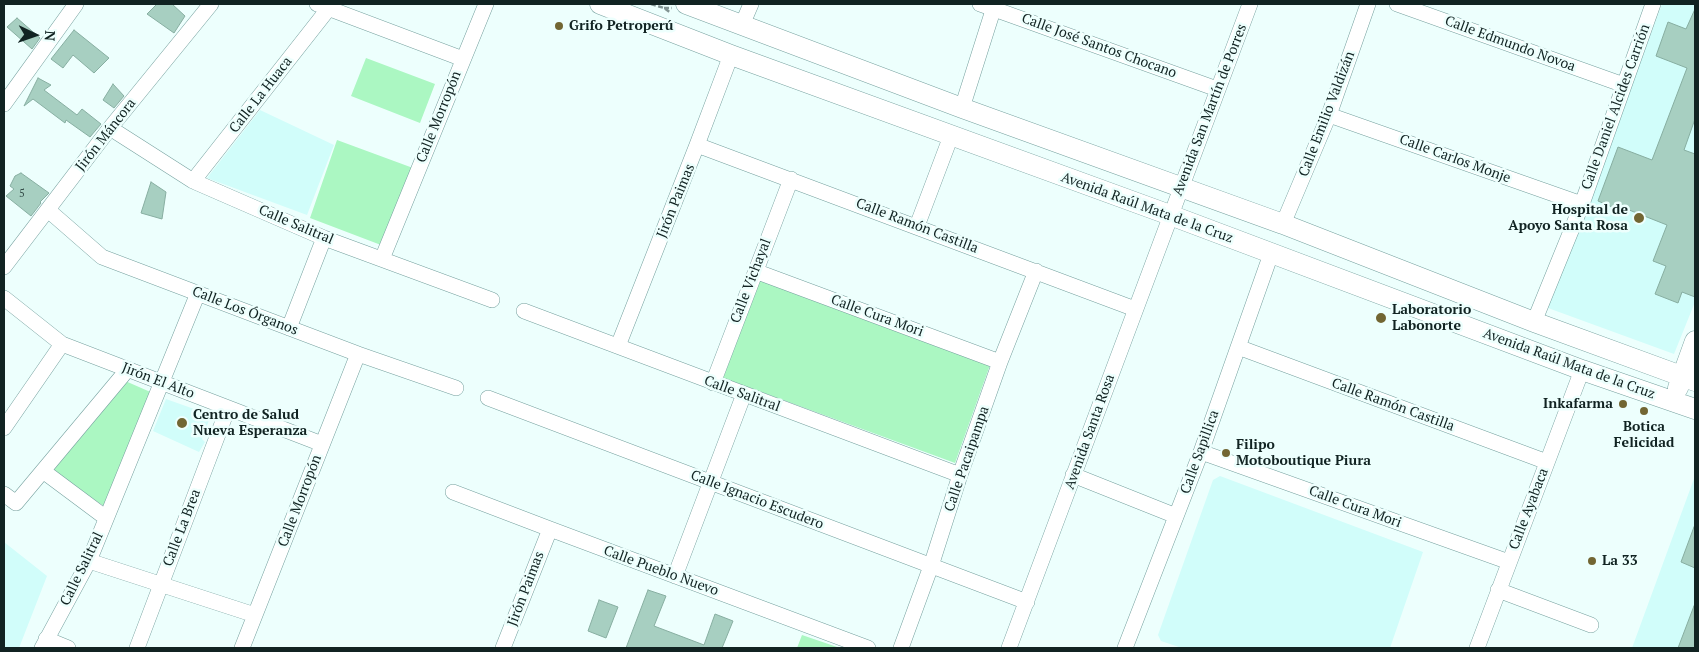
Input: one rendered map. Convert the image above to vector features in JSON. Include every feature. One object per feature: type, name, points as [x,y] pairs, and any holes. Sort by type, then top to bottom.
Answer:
[{"type":"main road","name":"Avenida Raúl Mata de la Cruz","points":[[686,4],[962,108],[1284,224],[1534,322],[1689,378]]},
{"type":"main road","name":"Avenida Raúl Mata de la Cruz","points":[[605,5],[645,9],[731,55],[1170,215],[1582,370],[1695,409]]},
{"type":"main road","points":[[1673,402],[1689,378],[1695,340]]},
{"type":"street","points":[[4,104],[76,4]]},
{"type":"street","name":"Calle Morropón","points":[[382,259],[486,4]]},
{"type":"street","points":[[742,25],[751,4]]},
{"type":"street","name":"Avenida San Martín de Porres","points":[[1170,215],[1250,4]]},
{"type":"street","name":"Calle Emilio Valdizán","points":[[1284,224],[1329,114],[1368,4]]},
{"type":"street","name":"Calle Edmundo Novoa","points":[[1397,4],[1624,85]]},
{"type":"street","name":"Calle Daniel Alcides Carrión","points":[[1534,322],[1582,204],[1653,4]]},
{"type":"street","points":[[962,108],[989,5]]},
{"type":"street","name":"Calle José Santos Chocano","points":[[989,5],[1217,89]]},
{"type":"street","name":"Jirón Máncora","points":[[4,267],[203,6]]},
{"type":"street","points":[[323,6],[463,59]]},
{"type":"street","name":"Calle La Huaca","points":[[193,181],[323,6]]},
{"type":"street","name":"Jirón Paimas","points":[[618,346],[731,55]]},
{"type":"street","name":"Calle Carlos Monje","points":[[1329,114],[1582,204]]},
{"type":"street","name":"Calle Salitral","points":[[110,128],[193,181],[324,238],[492,300]]},
{"type":"street","points":[[917,226],[951,136]]},
{"type":"street","name":"Calle Ramón Castilla","points":[[697,145],[1135,309]]},
{"type":"street","name":"Calle Vichayal","points":[[712,383],[791,180]]},
{"type":"street","name":"Calle Los Órganos","points":[[48,210],[102,257],[358,354],[456,388]]},
{"type":"street","name":"Avenida Santa Rosa","points":[[1009,648],[1170,215]]},
{"type":"street","points":[[289,328],[324,238]]},
{"type":"street","name":"Calle Sapillica","points":[[1125,648],[1201,452],[1271,254]]},
{"type":"street","name":"Calle Cura Mori","points":[[755,271],[1000,362]]},
{"type":"street","name":"Calle Pacaipampa","points":[[901,648],[931,566],[960,475],[1000,362],[1036,271]]},
{"type":"street","name":"Calle Salitral","points":[[44,644],[89,561],[198,293]]},
{"type":"street","name":"Jirón El Alto","points":[[4,298],[62,344],[322,444]]},
{"type":"street","name":"Calle Salitral","points":[[524,311],[960,475]]},
{"type":"street","points":[[4,428],[62,344]]},
{"type":"street","name":"Calle Ramón Castilla","points":[[1238,347],[1547,462]]},
{"type":"street","name":"Calle Morropón","points":[[242,648],[358,354]]},
{"type":"street","points":[[4,494],[16,503],[128,369]]},
{"type":"street","name":"Calle Ayabaca","points":[[1477,648],[1582,370]]},
{"type":"street","points":[[675,576],[744,394]]},
{"type":"street","name":"Calle Ignacio Escudero","points":[[488,398],[1026,602]]},
{"type":"street","name":"Calle La Brea","points":[[137,648],[228,408]]},
{"type":"street","name":"Calle Cura Mori","points":[[1201,452],[1509,562]]},
{"type":"street","points":[[43,471],[106,518]]},
{"type":"street","points":[[1073,475],[1176,516]]},
{"type":"street","name":"Calle Pueblo Nuevo","points":[[454,492],[868,648]]},
{"type":"street","name":"Jirón Paimas","points":[[503,648],[550,529]]},
{"type":"street","points":[[89,561],[255,615]]},
{"type":"street","points":[[1498,590],[1591,624]]},
{"type":"street","points":[[44,644],[68,648]]},
{"type":"path","points":[[645,9],[664,8]]},
{"type":"shaded area","name":"Hospital de Apoyo Santa Rosa","points":[[1662,4],[1695,4],[1695,302],[1674,354],[1548,308]]},
{"type":"shaded area","points":[[260,110],[334,145],[307,215],[207,178]]},
{"type":"shaded area","name":"Centro de Salud Nueva Esperanza","points":[[166,399],[211,415],[202,439],[205,442],[199,452],[153,431]]},
{"type":"shaded area","points":[[1220,476],[1423,552],[1390,648],[1182,648],[1161,641],[1158,635],[1213,480]]},
{"type":"shaded area","points":[[1695,476],[1695,648],[1632,648]]},
{"type":"shaded area","points":[[4,542],[47,576],[19,648],[4,648]]},
{"type":"green space","points":[[366,58],[435,84],[420,123],[351,96]]},
{"type":"green space","points":[[337,140],[413,168],[381,245],[310,218]]},
{"type":"green space","points":[[760,280],[990,365],[955,463],[723,378]]},
{"type":"green space","points":[[123,380],[155,394],[104,506],[49,471]]},
{"type":"green space","points":[[802,635],[840,648],[797,648]]},
{"type":"building","points":[[157,4],[172,4],[185,16],[174,33],[147,14]]},
{"type":"building","points":[[1695,9],[1695,119],[1684,150],[1695,154],[1695,297],[1682,292],[1678,303],[1655,294],[1666,266],[1653,261],[1667,225],[1619,206],[1617,209],[1598,201],[1618,147],[1652,160],[1687,68],[1656,56],[1668,22],[1686,29]]},
{"type":"building","points":[[17,18],[40,38],[32,49],[7,27]]},
{"type":"building","points":[[74,30],[109,58],[94,73],[73,55],[63,68],[51,59]]},
{"type":"building","points":[[38,78],[51,85],[44,90],[77,115],[82,109],[101,124],[90,137],[66,120],[65,123],[33,99],[24,106]]},
{"type":"building","points":[[113,84],[124,96],[114,108],[103,100]]},
{"type":"building","points":[[21,173],[49,193],[40,202],[31,216],[6,196],[14,189],[10,186],[15,176]]},
{"type":"building","points":[[151,182],[166,192],[162,219],[141,213]]},
{"type":"building","points":[[1695,527],[1695,568],[1681,562]]},
{"type":"building","points":[[648,590],[666,596],[654,626],[704,645],[715,614],[733,621],[722,648],[626,648]]},
{"type":"building","points":[[599,600],[618,607],[606,638],[588,631]]},
{"type":"building","points":[[1694,606],[1695,648],[1678,648]]},
{"type":"place","name":"Grifo Petroperú","points":[[559,26]]},
{"type":"place","name":"Hospital de Apoyo Santa Rosa","points":[[1639,218]]},
{"type":"place","name":"Laboratorio Labonorte","points":[[1381,318]]},
{"type":"place","name":"Inkafarma","points":[[1623,404]]},
{"type":"place","name":"Botica Felicidad","points":[[1644,411]]},
{"type":"place","name":"Centro de Salud Nueva Esperanza","points":[[182,423]]},
{"type":"place","name":"Filipo Motoboutique Piura","points":[[1226,453]]},
{"type":"place","name":"La 33","points":[[1592,561]]}]
